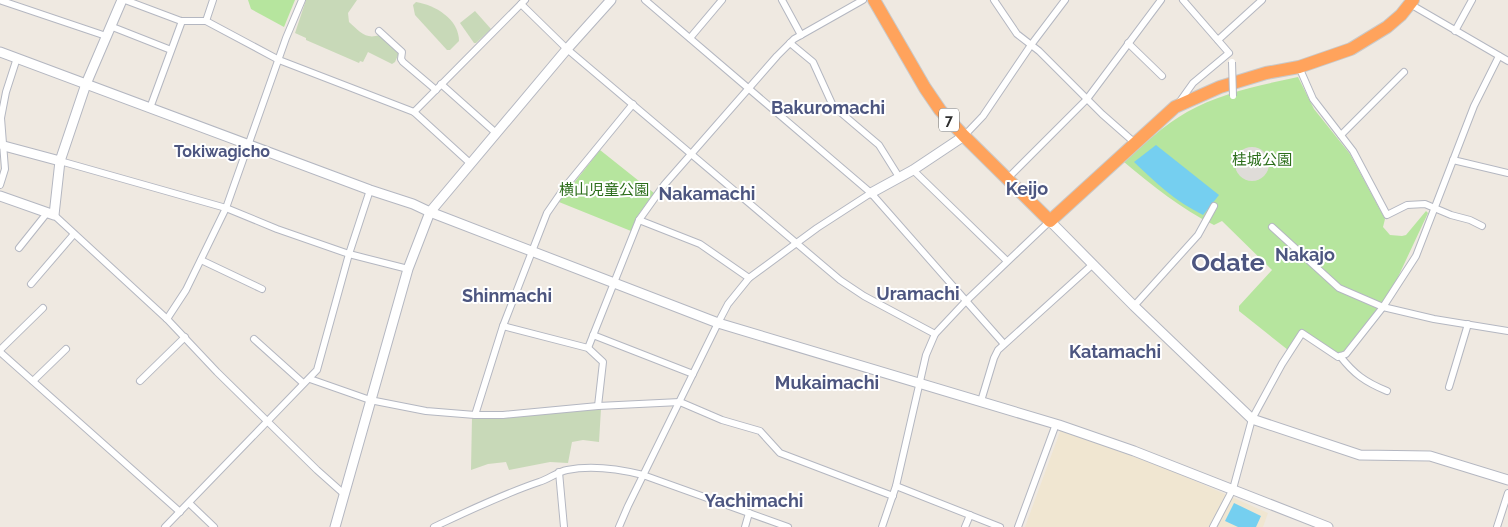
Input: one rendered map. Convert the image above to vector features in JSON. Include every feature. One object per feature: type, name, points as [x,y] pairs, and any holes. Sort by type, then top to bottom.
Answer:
[{"type":"highway","name":"7","points":[[874,0],[925,88],[940,110],[1050,221]]},
{"type":"highway","points":[[1050,221],[1175,107],[1220,87],[1266,73],[1299,67],[1351,49],[1387,27],[1412,2]]},
{"type":"street","points":[[2,0],[106,36]]},
{"type":"street","points":[[19,248],[51,214],[60,161],[86,84],[123,0],[182,20],[206,21],[279,60],[414,112],[470,164]]},
{"type":"street","points":[[206,21],[214,0]]},
{"type":"street","points":[[166,319],[186,290],[226,208],[302,0]]},
{"type":"street","points":[[336,527],[408,269],[430,212],[567,48],[611,0]]},
{"type":"street","points":[[645,0],[871,193],[1004,344]]},
{"type":"street","points":[[690,38],[722,0]]},
{"type":"street","points":[[782,0],[801,35]]},
{"type":"street","points":[[588,348],[639,220],[664,185],[790,43],[863,0]]},
{"type":"street","points":[[994,0],[1018,34],[1135,143]]},
{"type":"street","points":[[619,527],[718,323],[728,304],[749,278],[817,228],[871,193],[913,170],[964,136],[983,116],[1065,0]]},
{"type":"street","points":[[1007,179],[1087,99],[1161,0]]},
{"type":"street","points":[[1183,0],[1232,58],[1233,96]]},
{"type":"street","points":[[1189,6],[1195,0]]},
{"type":"street","points":[[1218,40],[1262,0]]},
{"type":"street","points":[[1455,31],[1472,0]]},
{"type":"street","points":[[414,112],[523,2],[567,48],[840,280],[864,296],[935,334]]},
{"type":"street","points":[[1412,2],[1455,31],[1508,60]]},
{"type":"street","points":[[150,108],[182,20]]},
{"type":"street","points":[[110,26],[171,50]]},
{"type":"street","points":[[379,31],[402,52],[401,59],[403,62],[436,90]]},
{"type":"street","points":[[790,43],[813,62],[833,106],[879,145],[899,177]]},
{"type":"street","points":[[1128,43],[1162,76]]},
{"type":"street","points":[[0,52],[370,190],[413,204],[718,323],[981,401],[1134,450],[1328,527]]},
{"type":"street","points":[[1175,107],[1193,83],[1229,53]]},
{"type":"street","points":[[1213,527],[1233,489],[1252,419],[1282,364],[1302,333],[1338,357],[1346,354],[1383,307],[1416,256],[1474,106],[1499,56]]},
{"type":"street","points":[[0,184],[5,169],[0,118],[17,58]]},
{"type":"street","points":[[1299,67],[1313,99],[1353,151],[1387,215],[1407,205],[1425,204],[1482,226]]},
{"type":"street","points":[[1341,135],[1404,72]]},
{"type":"street","points":[[441,84],[496,133]]},
{"type":"street","points":[[475,415],[503,326],[547,213],[565,186],[633,104]]},
{"type":"street","points":[[4,146],[226,208],[277,229],[349,254],[408,269]]},
{"type":"street","points":[[1453,160],[1508,173]]},
{"type":"street","points":[[913,170],[1007,261]]},
{"type":"street","points":[[165,527],[317,370],[349,254],[370,190]]},
{"type":"street","points":[[0,196],[51,214],[185,337],[217,372],[344,494]]},
{"type":"street","points":[[1134,306],[1198,235],[1214,206]]},
{"type":"street","points":[[639,220],[700,244],[749,278]]},
{"type":"street","points":[[882,527],[896,486],[926,355],[935,334],[966,300],[1050,221],[1092,265],[1252,419],[1360,455],[1430,456],[1508,480]]},
{"type":"street","points":[[1272,227],[1339,288],[1383,307],[1508,331]]},
{"type":"street","points":[[31,284],[74,234]]},
{"type":"street","points":[[201,260],[262,289]]},
{"type":"street","points":[[981,401],[998,350],[1092,265]]},
{"type":"street","points":[[42,308],[0,351],[180,512]]},
{"type":"street","points":[[1449,387],[1468,324]]},
{"type":"street","points":[[503,326],[588,348],[604,362],[598,406]]},
{"type":"street","points":[[593,335],[693,374]]},
{"type":"street","points":[[140,381],[185,337]]},
{"type":"street","points":[[254,339],[306,381],[370,400],[426,411],[503,415],[598,406],[680,402],[722,420],[760,431],[780,453],[893,496]]},
{"type":"street","points":[[34,381],[66,349]]},
{"type":"street","points":[[1340,356],[1357,376],[1387,391]]},
{"type":"street","points":[[1018,527],[1056,424]]},
{"type":"street","points":[[434,527],[506,493],[541,482],[559,472],[580,468],[626,470],[788,527]]},
{"type":"street","points":[[559,472],[564,527]]},
{"type":"street","points":[[896,486],[1000,527]]},
{"type":"street","points":[[1497,527],[1508,493]]},
{"type":"street","points":[[189,503],[214,527]]},
{"type":"street","points":[[746,527],[749,513]]},
{"type":"street","points":[[965,527],[970,515]]},
{"type":"shaded area","points":[[1252,147],[1264,152],[1269,164],[1264,176],[1252,181],[1240,176],[1235,164],[1240,152]]},
{"type":"shaded area","points":[[1061,429],[1177,473],[1268,513],[1263,527],[1214,527],[1211,525],[1210,527],[1025,527]]},
{"type":"green space","points":[[248,0],[295,0],[284,27],[251,9]]},
{"type":"green space","points":[[306,0],[357,0],[348,13],[349,22],[366,35],[379,35],[399,53],[395,62],[392,64],[368,52],[363,62],[360,61],[359,63],[306,40],[306,38],[295,33]]},
{"type":"green space","points":[[416,2],[431,6],[445,14],[455,26],[459,41],[450,50],[447,50],[415,15],[413,5]]},
{"type":"green space","points":[[475,11],[491,29],[474,43],[460,23]]},
{"type":"green space","name":"桂城公園","points":[[1298,77],[1314,109],[1350,154],[1385,219],[1383,227],[1390,235],[1406,235],[1426,211],[1428,213],[1391,292],[1343,352],[1338,353],[1301,331],[1288,350],[1239,311],[1239,306],[1272,270],[1222,221],[1214,225],[1190,212],[1124,162],[1170,123],[1200,105],[1241,90]]},
{"type":"green space","name":"横山児童公園","points":[[600,150],[654,193],[638,215],[631,231],[559,202]]},
{"type":"green space","points":[[601,409],[599,442],[583,440],[572,442],[568,463],[550,462],[509,470],[506,462],[488,464],[471,470],[472,417],[499,418]]},
{"type":"water","points":[[1156,145],[1219,195],[1203,215],[1175,198],[1134,162]]},
{"type":"water","points":[[1234,503],[1261,516],[1256,527],[1238,527],[1225,521]]},
{"type":"district","name":"Bakuromachi","points":[[828,108]]},
{"type":"district","name":"Tokiwagicho","points":[[222,151]]},
{"type":"district","name":"Keijo","points":[[1027,189]]},
{"type":"district","name":"Nakamachi","points":[[707,194]]},
{"type":"district","name":"Nakajo","points":[[1305,255]]},
{"type":"district","name":"Odate","points":[[1228,262]]},
{"type":"district","name":"Uramachi","points":[[918,294]]},
{"type":"district","name":"Shinmachi","points":[[507,296]]},
{"type":"district","name":"Katamachi","points":[[1115,352]]},
{"type":"district","name":"Mukaimachi","points":[[827,383]]},
{"type":"district","name":"Yachimachi","points":[[754,501]]}]
